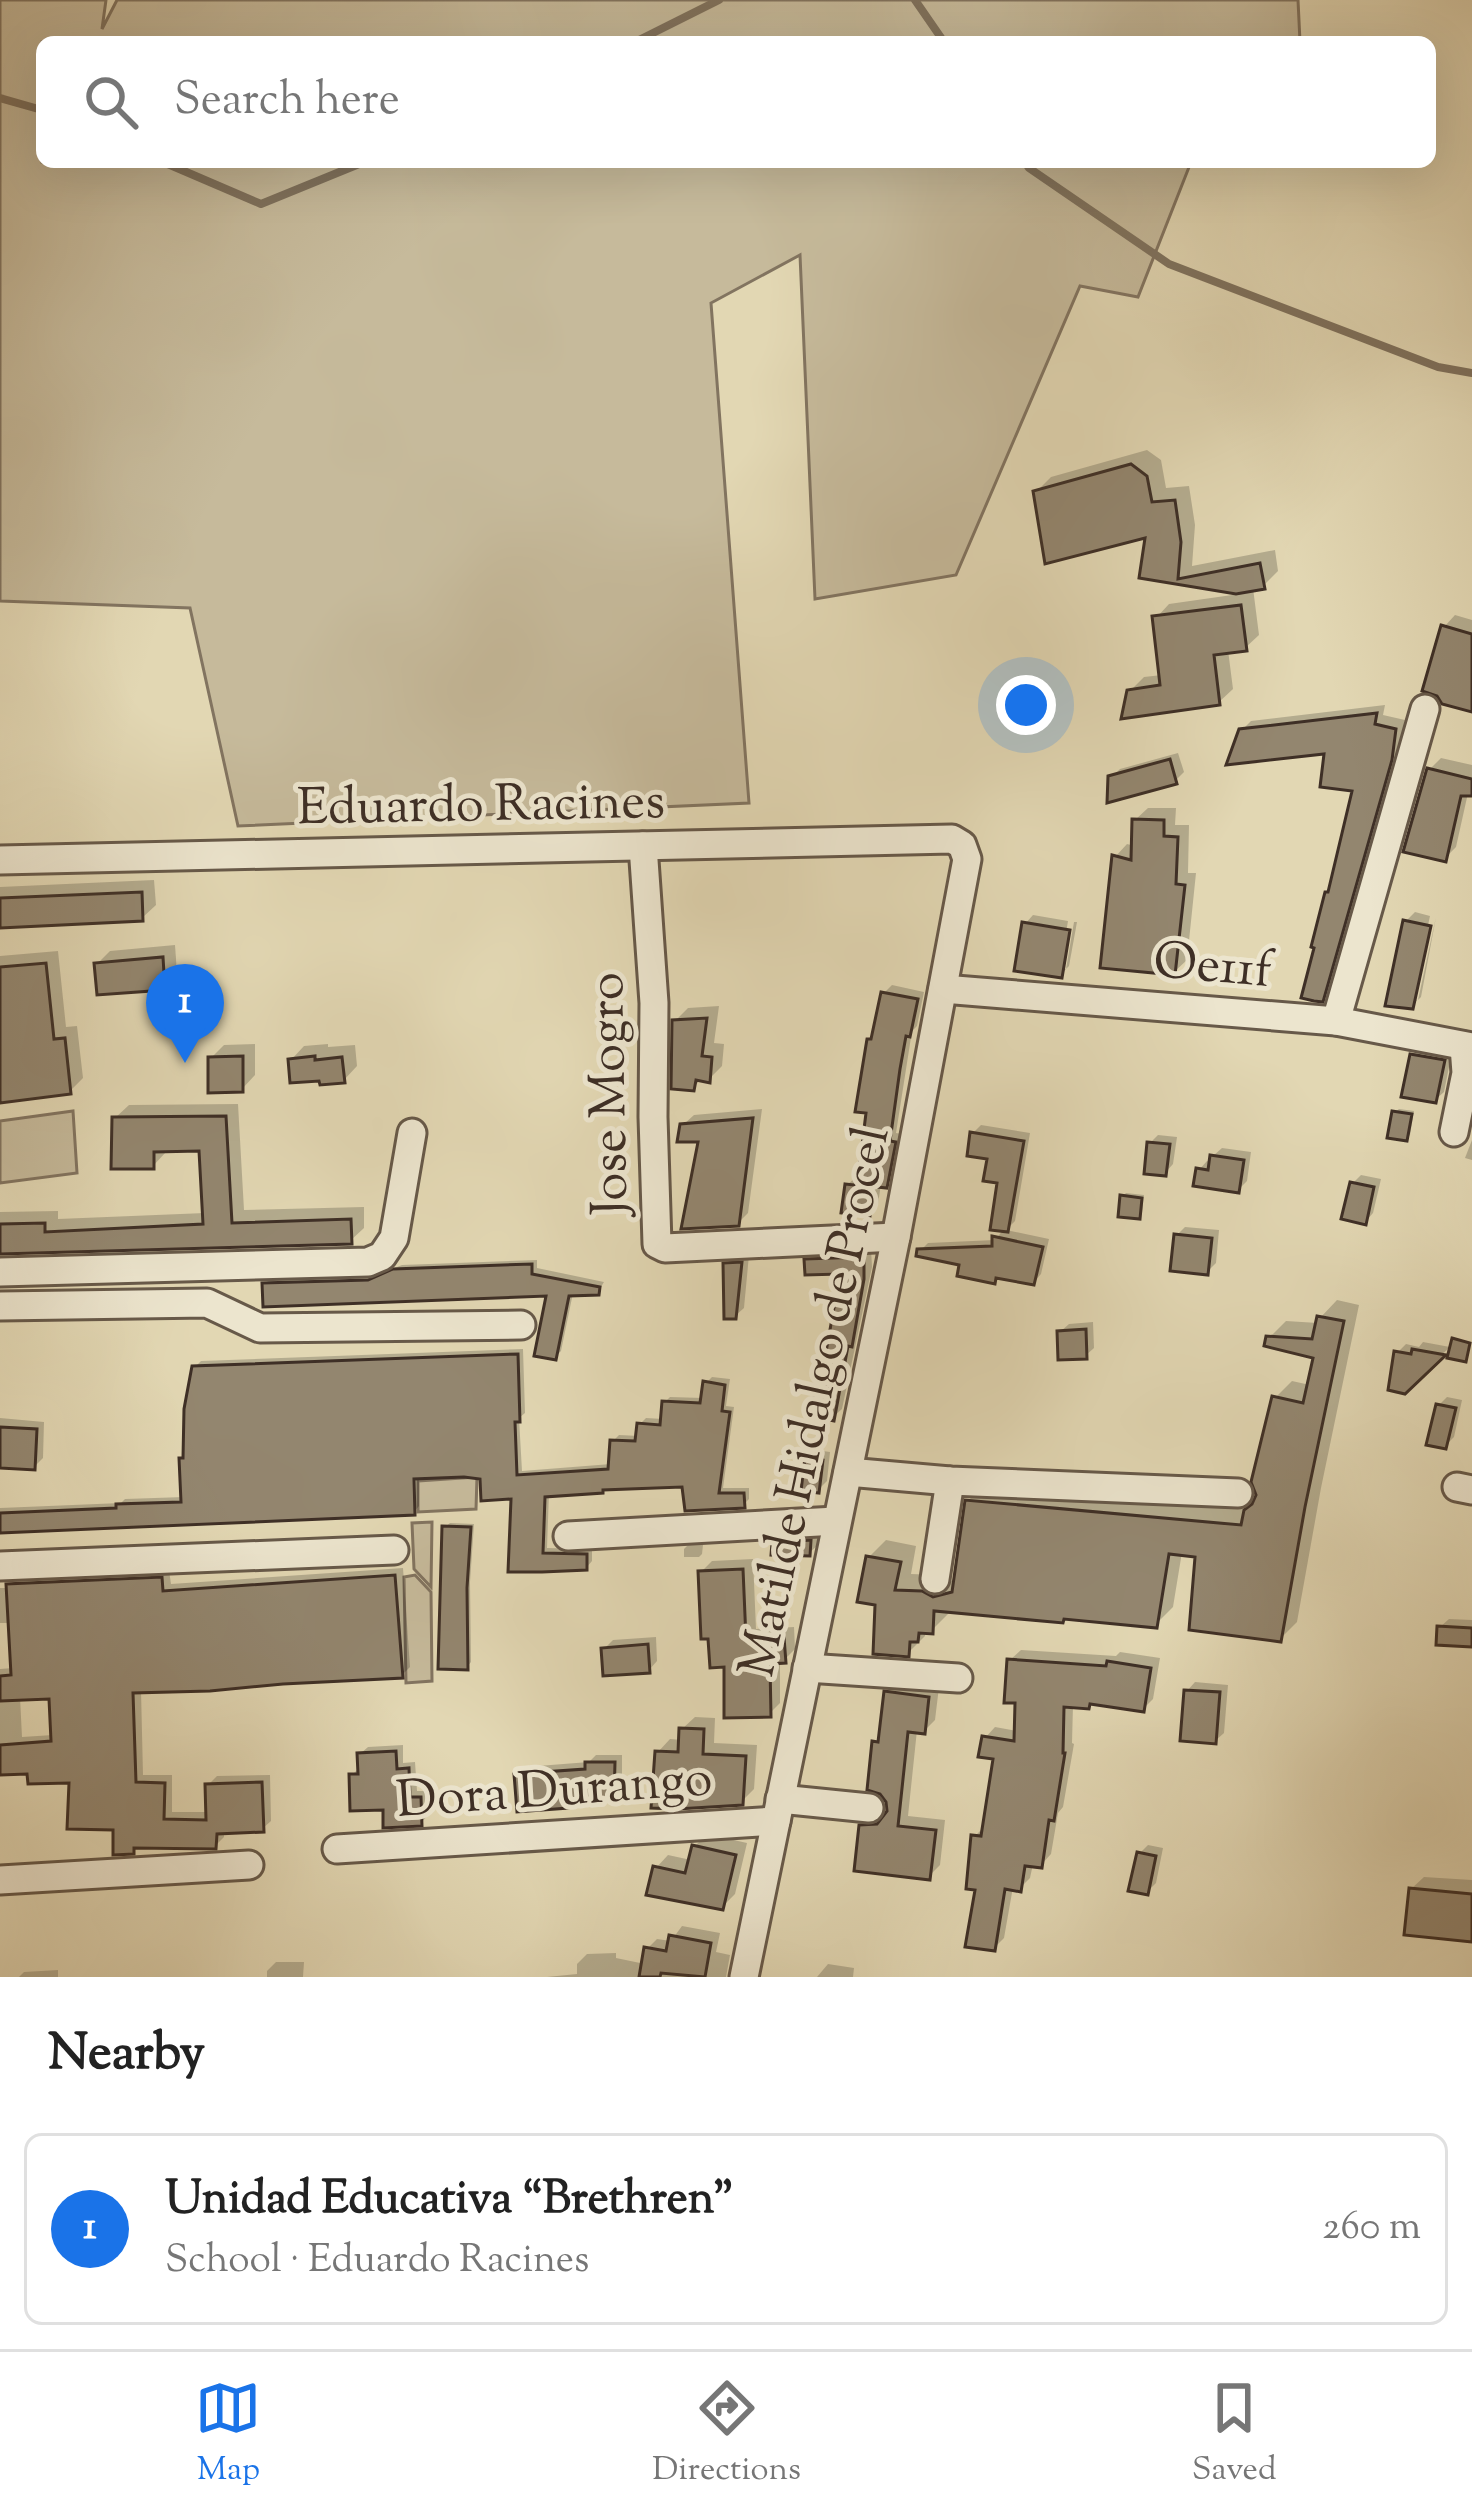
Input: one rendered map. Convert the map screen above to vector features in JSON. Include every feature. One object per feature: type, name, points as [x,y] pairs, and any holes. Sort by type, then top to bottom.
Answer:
[{"type":"street","points":[[1336,1022],[1425,709]]},
{"type":"street","name":"Eduardo Racines","points":[[0,860],[952,839],[962,844]]},
{"type":"street","name":"Matilde Hidalgo de Procel","points":[[744,1977],[944,989],[967,859],[962,844]]},
{"type":"street","name":"Jose Mogro","points":[[643,846],[655,1003],[657,1244],[665,1248],[896,1237]]},
{"type":"street","name":"Oe11f","points":[[944,989],[1336,1022],[1468,1046]]},
{"type":"street","points":[[1454,1132],[1468,1046]]},
{"type":"street","points":[[0,1272],[368,1262],[382,1256],[394,1238],[412,1133]]},
{"type":"street","points":[[0,1306],[207,1303],[260,1328],[521,1325]]},
{"type":"street","points":[[848,1472],[950,1481],[1238,1492]]},
{"type":"street","points":[[935,1579],[950,1481]]},
{"type":"street","points":[[568,1536],[836,1521]]},
{"type":"street","points":[[0,1566],[394,1550]]},
{"type":"street","points":[[806,1668],[958,1678]]},
{"type":"street","name":"Dora Durango","points":[[337,1850],[778,1810],[869,1808]]},
{"type":"street","points":[[0,1880],[249,1865]]},
{"type":"shaded area","points":[[0,0],[106,0],[102,29],[117,0],[1298,0],[1300,36],[36,36],[36,168],[1189,168],[1138,297],[1080,286],[956,575],[815,599],[800,255],[711,303],[749,803],[238,826],[190,608],[0,601]]},
{"type":"shaded area","points":[[73,1111],[77,1173],[0,1183],[0,1121]]},
{"type":"shaded area","points":[[477,1477],[476,1509],[418,1512],[418,1481]]},
{"type":"shaded area","points":[[432,1522],[431,1587],[414,1569],[412,1523]]},
{"type":"shaded area","points":[[415,1575],[431,1592],[432,1681],[406,1683],[404,1577]]},
{"type":"building","points":[[1131,464],[1147,476],[1152,502],[1175,500],[1181,542],[1178,579],[1260,563],[1265,589],[1236,594],[1139,578],[1145,538],[1045,564],[1033,491]]},
{"type":"building","points":[[1241,605],[1247,651],[1214,655],[1220,705],[1121,719],[1127,690],[1160,685],[1152,616]]},
{"type":"building","points":[[1441,625],[1472,634],[1472,712],[1442,704],[1437,696],[1422,691]]},
{"type":"building","points":[[1377,713],[1375,724],[1396,729],[1392,760],[1323,1002],[1301,998],[1352,791],[1320,787],[1324,754],[1226,765],[1239,729]]},
{"type":"building","points":[[1170,759],[1177,784],[1107,803],[1108,776]]},
{"type":"building","points":[[1427,768],[1472,779],[1472,796],[1461,796],[1446,862],[1403,852]]},
{"type":"building","points":[[1132,819],[1164,820],[1164,836],[1178,837],[1176,884],[1185,885],[1175,975],[1100,968],[1112,855],[1131,860]]},
{"type":"building","points":[[142,892],[143,921],[0,928],[0,898]]},
{"type":"building","points":[[1403,920],[1431,926],[1413,1009],[1385,1006]]},
{"type":"building","points":[[1022,922],[1070,930],[1062,978],[1014,971]]},
{"type":"building","points":[[163,957],[165,990],[97,995],[94,963]]},
{"type":"building","points":[[46,963],[54,1039],[65,1038],[71,1094],[0,1103],[0,967]]},
{"type":"building","points":[[881,992],[918,999],[900,1069],[890,1141],[896,1142],[887,1188],[857,1185],[866,1113],[855,1112],[867,1039],[871,1039]]},
{"type":"building","points":[[707,1018],[702,1056],[712,1057],[710,1083],[696,1080],[694,1091],[671,1089],[672,1020]]},
{"type":"building","points":[[1410,1054],[1445,1060],[1436,1103],[1401,1097]]},
{"type":"building","points":[[243,1056],[243,1092],[208,1093],[208,1057]]},
{"type":"building","points":[[315,1056],[315,1060],[342,1057],[345,1083],[290,1083],[288,1059]]},
{"type":"building","points":[[1392,1111],[1412,1114],[1407,1141],[1387,1138]]},
{"type":"building","points":[[226,1116],[232,1223],[351,1219],[352,1244],[0,1254],[0,1224],[45,1223],[45,1232],[203,1224],[199,1151],[154,1152],[154,1169],[111,1169],[112,1117]]},
{"type":"building","points":[[753,1118],[739,1226],[681,1229],[698,1142],[677,1142],[680,1124]]},
{"type":"building","points":[[970,1132],[1024,1141],[1008,1232],[990,1230],[997,1183],[983,1181],[987,1159],[967,1156]]},
{"type":"building","points":[[1147,1142],[1170,1144],[1166,1176],[1144,1174]]},
{"type":"building","points":[[1210,1155],[1244,1160],[1239,1193],[1193,1186],[1196,1168],[1208,1170]]},
{"type":"building","points":[[1350,1182],[1374,1187],[1366,1225],[1341,1219]]},
{"type":"building","points":[[845,1184],[874,1187],[870,1216],[841,1213]]},
{"type":"building","points":[[1120,1195],[1142,1198],[1140,1219],[1118,1217]]},
{"type":"building","points":[[1174,1234],[1212,1238],[1208,1275],[1170,1271]]},
{"type":"building","points":[[992,1236],[1043,1247],[1034,1285],[957,1276],[959,1265],[916,1256],[917,1249],[992,1246]]},
{"type":"building","points":[[864,1257],[852,1347],[848,1346],[834,1421],[810,1416],[840,1274],[805,1275],[804,1259]]},
{"type":"building","points":[[742,1262],[736,1319],[724,1319],[723,1263]]},
{"type":"building","points":[[532,1264],[532,1274],[600,1287],[599,1295],[569,1296],[556,1360],[534,1356],[546,1296],[263,1307],[262,1283],[368,1280],[393,1269]]},
{"type":"building","points":[[1317,1316],[1344,1321],[1281,1642],[1189,1630],[1195,1557],[1169,1554],[1157,1628],[934,1611],[933,1634],[919,1633],[918,1642],[910,1642],[909,1657],[873,1654],[875,1605],[857,1602],[866,1556],[901,1562],[895,1590],[922,1591],[933,1597],[952,1592],[965,1500],[1241,1525],[1244,1510],[1256,1495],[1251,1482],[1272,1396],[1303,1403],[1313,1358],[1264,1346],[1266,1336],[1312,1339]]},
{"type":"building","points":[[1086,1329],[1087,1359],[1058,1360],[1057,1331]]},
{"type":"building","points":[[1452,1338],[1470,1343],[1466,1362],[1447,1358]]},
{"type":"building","points":[[1412,1349],[1446,1355],[1405,1394],[1388,1390],[1394,1351],[1411,1354]]},
{"type":"building","points":[[518,1354],[517,1475],[608,1469],[610,1440],[635,1441],[637,1423],[660,1425],[662,1401],[700,1403],[703,1381],[725,1385],[722,1411],[730,1412],[719,1493],[744,1493],[745,1508],[685,1511],[682,1487],[545,1497],[543,1553],[587,1554],[587,1570],[542,1572],[508,1572],[511,1499],[481,1501],[480,1479],[464,1477],[414,1479],[415,1515],[0,1533],[0,1513],[181,1502],[179,1458],[183,1458],[184,1409],[192,1366]]},
{"type":"building","points":[[1436,1404],[1456,1408],[1446,1449],[1426,1445]]},
{"type":"building","points":[[0,1427],[37,1429],[35,1470],[0,1468]]},
{"type":"building","points":[[805,1457],[823,1460],[819,1493],[801,1491]]},
{"type":"building","points":[[442,1526],[471,1527],[468,1670],[438,1669]]},
{"type":"building","points":[[811,1540],[810,1556],[771,1555],[772,1543]]},
{"type":"building","points":[[743,1569],[746,1639],[784,1637],[786,1663],[770,1664],[771,1717],[724,1718],[724,1667],[710,1668],[708,1639],[701,1639],[698,1571]]},
{"type":"building","points":[[395,1575],[403,1678],[133,1693],[136,1782],[165,1783],[164,1819],[206,1820],[205,1784],[262,1782],[264,1832],[217,1834],[216,1849],[134,1848],[134,1854],[113,1855],[113,1830],[67,1829],[69,1783],[28,1784],[27,1774],[0,1775],[0,1745],[51,1741],[49,1699],[0,1701],[0,1676],[11,1675],[6,1584],[162,1577],[163,1591]]},
{"type":"building","points":[[1437,1626],[1472,1628],[1472,1647],[1436,1645]]},
{"type":"building","points":[[648,1644],[650,1673],[603,1676],[601,1648]]},
{"type":"building","points":[[1007,1659],[1106,1666],[1107,1661],[1151,1668],[1144,1712],[1090,1704],[1089,1709],[1064,1707],[1065,1753],[1042,1868],[1025,1866],[1021,1892],[1005,1889],[995,1951],[965,1947],[975,1890],[966,1889],[971,1835],[981,1836],[993,1759],[978,1757],[982,1736],[1014,1741],[1015,1703],[1004,1703]]},
{"type":"building","points":[[1184,1690],[1220,1692],[1216,1744],[1180,1741]]},
{"type":"building","points":[[884,1691],[929,1697],[925,1734],[908,1732],[898,1826],[936,1830],[930,1880],[854,1871],[859,1825],[877,1824],[887,1811],[880,1794],[867,1790]]},
{"type":"building","points":[[679,1728],[704,1729],[703,1754],[746,1756],[743,1805],[651,1808],[655,1751],[678,1752]]},
{"type":"building","points":[[396,1751],[397,1769],[409,1768],[410,1797],[421,1797],[422,1826],[383,1828],[383,1810],[350,1811],[349,1774],[358,1774],[357,1753]]},
{"type":"building","points":[[585,1762],[615,1762],[614,1800],[568,1800],[568,1808],[517,1812],[514,1774],[585,1769]]},
{"type":"building","points":[[692,1845],[736,1855],[723,1910],[646,1895],[653,1866],[685,1873]]},
{"type":"building","points":[[1137,1852],[1156,1856],[1148,1895],[1128,1891]]},
{"type":"building","points":[[1409,1888],[1472,1894],[1472,1942],[1404,1935]]},
{"type":"building","points":[[669,1935],[711,1943],[705,1977],[661,1973],[660,1977],[639,1977],[644,1947],[666,1951]]},
{"type":"waterway","points":[[647,36],[719,0]]},
{"type":"waterway","points":[[915,0],[940,36]]},
{"type":"waterway","points":[[0,98],[36,108]]},
{"type":"waterway","points":[[177,168],[261,204],[349,168]]},
{"type":"waterway","points":[[1029,168],[1169,264],[1438,367],[1472,373]]},
{"type":"place","name":"Unidad Educativa “Brethren”","points":[[185,1063]]}]
